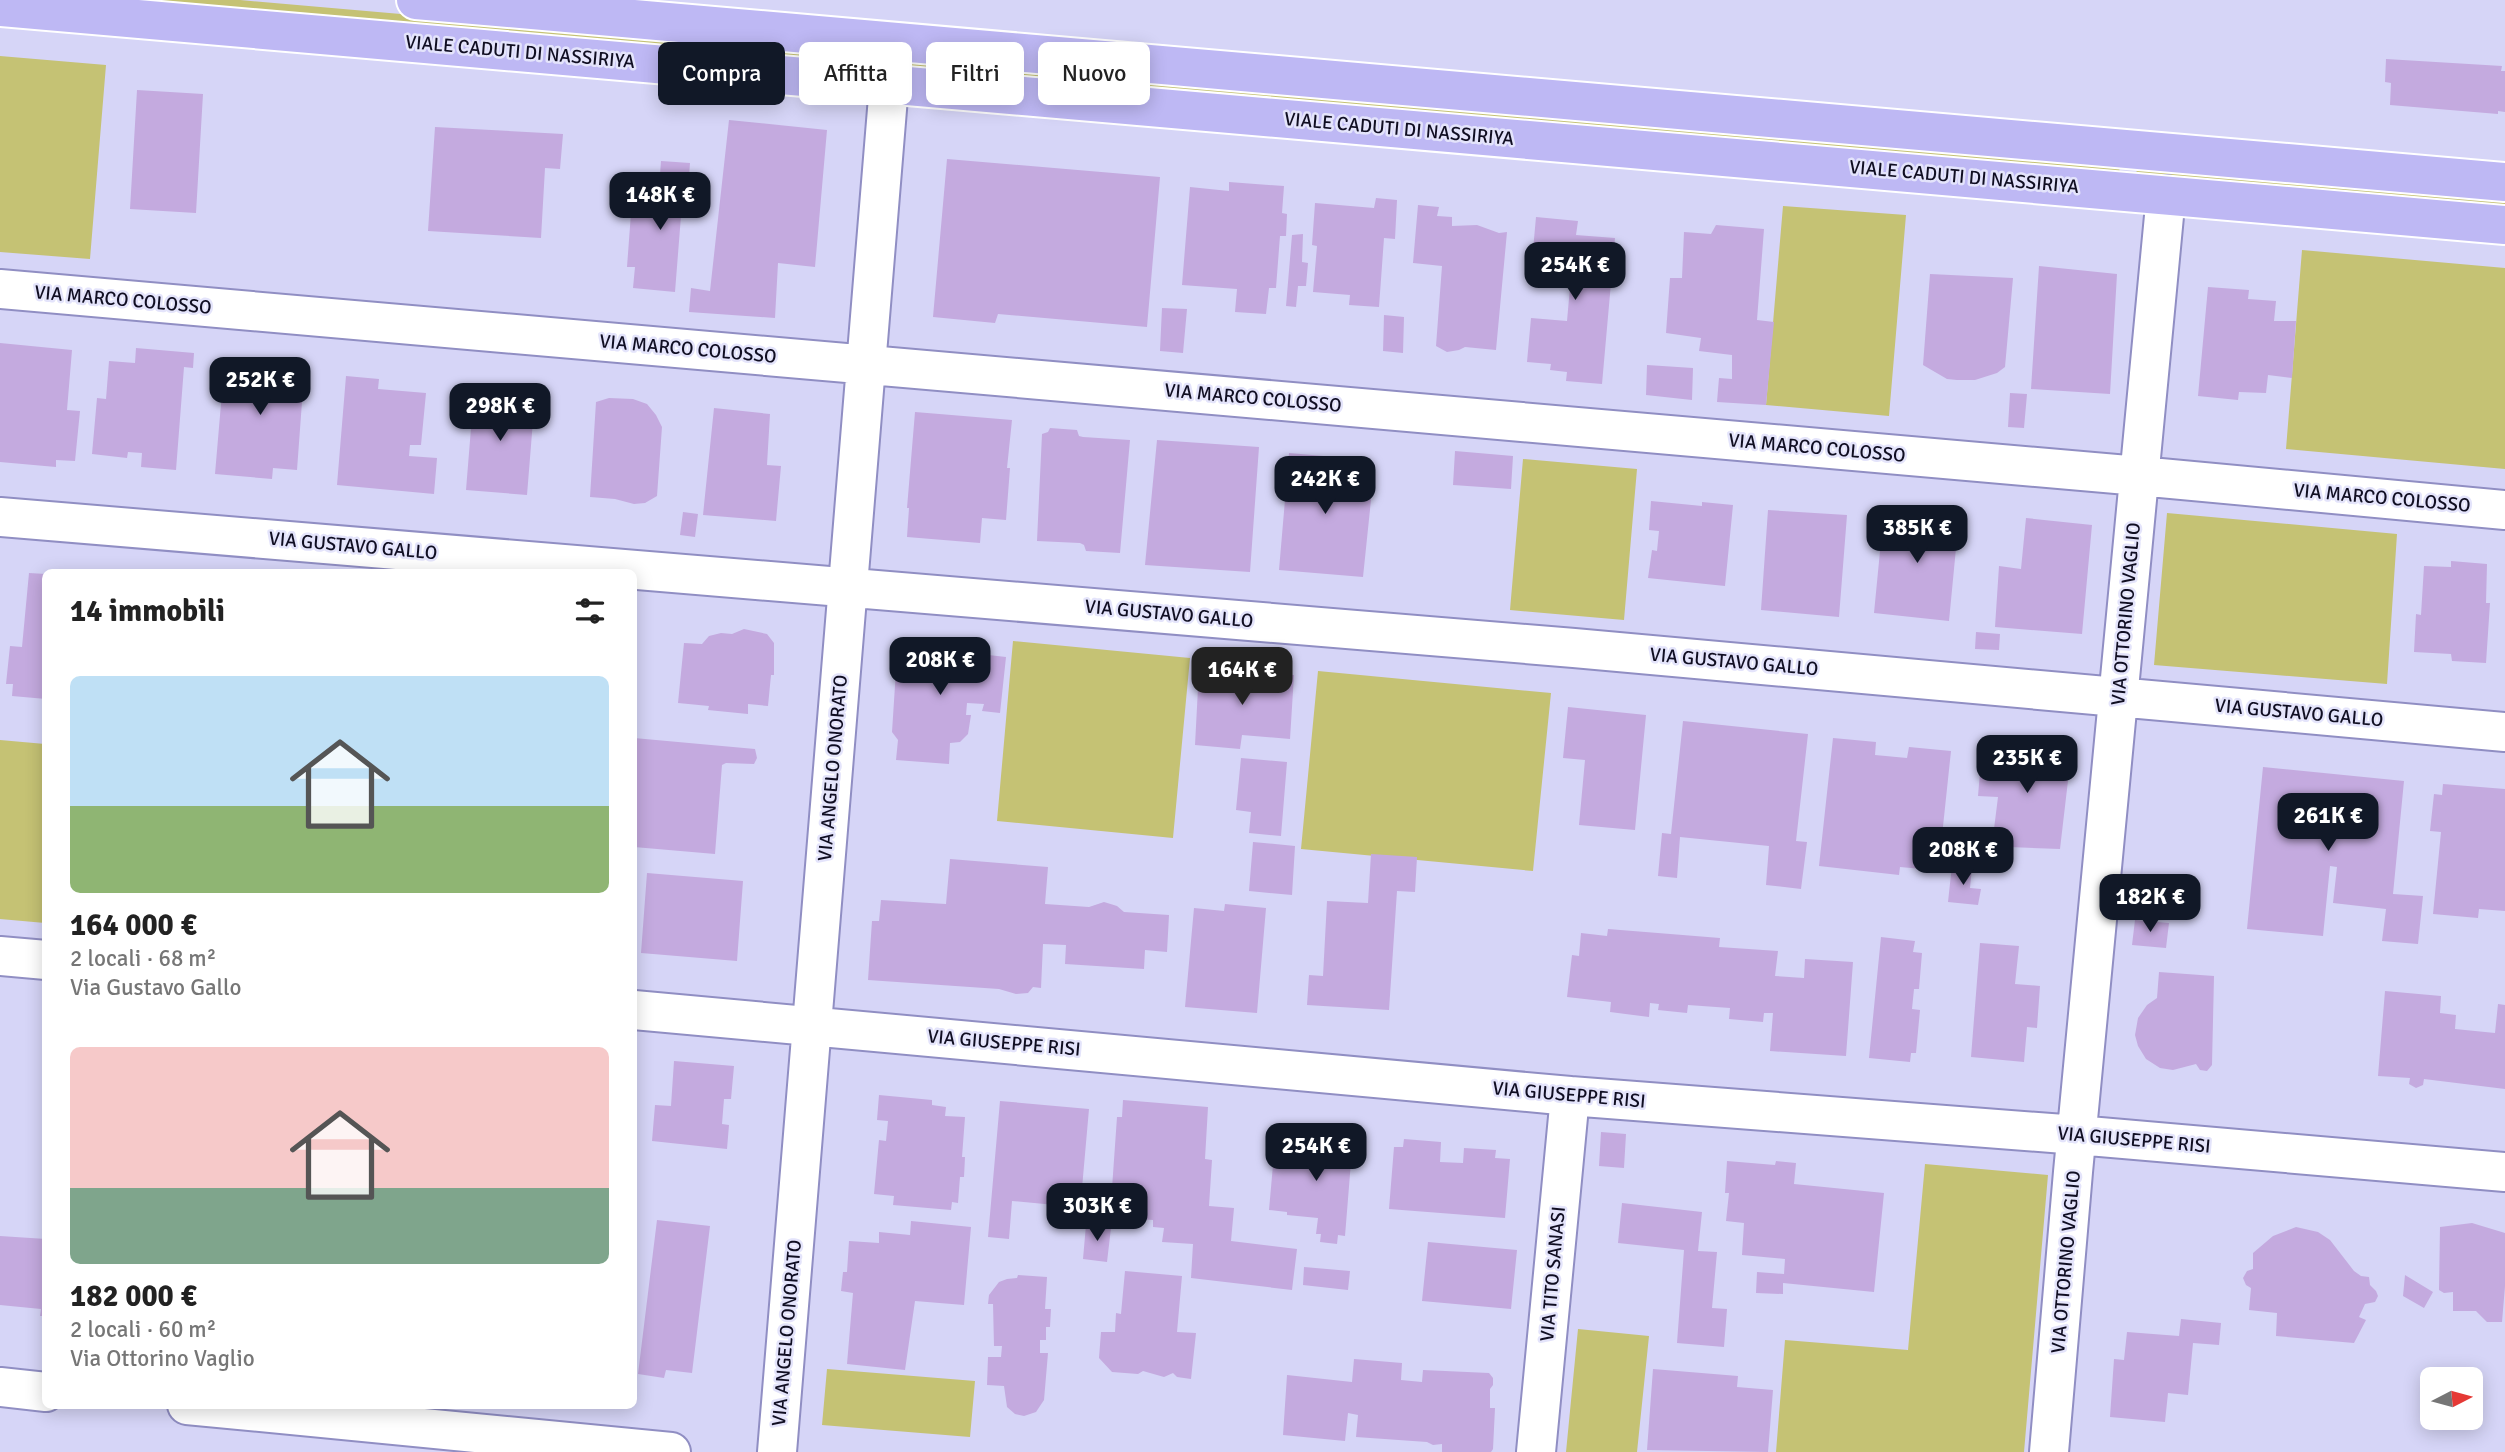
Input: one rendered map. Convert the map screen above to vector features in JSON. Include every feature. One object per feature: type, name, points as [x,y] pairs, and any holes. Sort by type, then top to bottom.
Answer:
[{"type":"main road","points":[[416,0],[2505,182]]},
{"type":"main road","name":"VIALE CADUTI DI NASSIRIYA","points":[[0,8],[799,77]]},
{"type":"main road","name":"VIALE CADUTI DI NASSIRIYA","points":[[912,87],[2505,225]]},
{"type":"street","name":"VIA ANGELO ONORATO","points":[[778,1452],[887,105]]},
{"type":"street","name":"VIA OTTORINO VAGLIO","points":[[2049,1452],[2166,195]]},
{"type":"street","name":"VIA MARCO COLOSSO","points":[[0,289],[2139,475],[2505,510]]},
{"type":"street","name":"VIA GUSTAVO GALLO","points":[[0,517],[630,569]]},
{"type":"street","name":"VIA GUSTAVO GALLO","points":[[637,570],[1574,648],[2505,732]]},
{"type":"street","points":[[0,956],[42,960]]},
{"type":"street","name":"VIA GIUSEPPE RISI","points":[[637,1010],[1570,1096],[2077,1135],[2505,1172]]},
{"type":"street","name":"VIA TITO SANASI","points":[[1536,1452],[1570,1096]]},
{"type":"street","points":[[0,1387],[42,1392]]},
{"type":"street","points":[[228,1409],[671,1452]]},
{"type":"shaded area","points":[[82,0],[240,0],[723,42],[658,42],[658,50]]},
{"type":"shaded area","points":[[785,47],[799,49],[799,63],[785,61]]},
{"type":"shaded area","points":[[0,56],[106,65],[90,259],[0,252]]},
{"type":"shaded area","points":[[912,59],[926,60],[926,75],[912,74]]},
{"type":"shaded area","points":[[1024,68],[1038,69],[1038,85],[1024,83]]},
{"type":"shaded area","points":[[1150,79],[2120,162],[2119,177],[1150,94]]},
{"type":"shaded area","points":[[2137,165],[2505,197],[2505,212],[2136,179]]},
{"type":"shaded area","points":[[1783,206],[1906,215],[1889,416],[1766,405]]},
{"type":"shaded area","points":[[2302,250],[2505,268],[2505,469],[2286,449]]},
{"type":"shaded area","points":[[1523,459],[1637,469],[1624,620],[1510,610]]},
{"type":"shaded area","points":[[2167,513],[2397,534],[2387,684],[2154,665]]},
{"type":"shaded area","points":[[1013,641],[1190,658],[1173,838],[997,821]]},
{"type":"shaded area","points":[[1318,671],[1551,693],[1533,871],[1301,849]]},
{"type":"shaded area","points":[[0,740],[42,744],[42,923],[0,919]]},
{"type":"shaded area","points":[[1925,1164],[2048,1175],[2024,1452],[1776,1452],[1785,1340],[1908,1350]]},
{"type":"shaded area","points":[[1578,1329],[1649,1336],[1637,1452],[1566,1452]]},
{"type":"shaded area","points":[[827,1369],[975,1381],[970,1437],[822,1425]]},
{"type":"building","points":[[2386,59],[2502,66],[2501,71],[2505,71],[2505,112],[2498,111],[2498,114],[2390,105],[2391,83],[2385,82]]},
{"type":"building","points":[[137,90],[203,94],[196,213],[130,209]]},
{"type":"building","points":[[729,120],[827,130],[815,267],[778,263],[775,318],[689,312],[691,288],[710,291]]},
{"type":"building","points":[[435,127],[563,134],[560,169],[545,168],[541,238],[428,231]]},
{"type":"building","points":[[947,159],[1160,177],[1147,327],[998,314],[995,323],[933,317]]},
{"type":"building","points":[[661,161],[690,163],[686,217],[681,216],[675,292],[633,288],[635,267],[627,267],[631,213],[657,215]]},
{"type":"building","points":[[1229,182],[1284,186],[1282,213],[1287,214],[1286,236],[1280,236],[1276,288],[1269,288],[1266,314],[1235,312],[1237,289],[1182,285],[1190,187],[1229,191]]},
{"type":"building","points":[[1376,198],[1397,200],[1395,239],[1384,238],[1379,307],[1349,305],[1350,295],[1313,292],[1317,246],[1312,245],[1315,203],[1374,208]]},
{"type":"building","points":[[1418,205],[1439,207],[1437,216],[1452,217],[1452,226],[1477,225],[1499,233],[1507,232],[1496,350],[1465,347],[1447,352],[1436,346],[1442,266],[1413,263]]},
{"type":"building","points":[[1536,217],[1578,221],[1576,235],[1615,238],[1602,384],[1566,381],[1567,372],[1550,370],[1551,364],[1527,362],[1531,318],[1567,321],[1572,265],[1532,261]]},
{"type":"building","points":[[1716,225],[1764,229],[1757,320],[1774,322],[1766,405],[1717,402],[1719,378],[1732,379],[1732,355],[1699,351],[1701,338],[1666,333],[1670,278],[1682,278],[1684,232],[1711,234]]},
{"type":"building","points":[[1303,234],[1302,262],[1308,263],[1306,286],[1298,286],[1296,307],[1286,306],[1292,235]]},
{"type":"building","points":[[2039,266],[2117,274],[2110,394],[2031,389]]},
{"type":"building","points":[[1930,274],[2013,278],[2005,367],[1997,373],[1975,380],[1947,379],[1923,365]]},
{"type":"building","points":[[2208,287],[2249,290],[2248,299],[2276,301],[2274,321],[2296,321],[2292,378],[2268,375],[2266,393],[2239,392],[2238,400],[2198,396]]},
{"type":"building","points":[[1162,308],[1187,309],[1183,353],[1160,351]]},
{"type":"building","points":[[1384,315],[1404,317],[1403,353],[1383,351]]},
{"type":"building","points":[[0,343],[72,350],[67,410],[80,411],[75,461],[56,460],[56,467],[0,462]]},
{"type":"building","points":[[136,348],[194,353],[193,368],[184,367],[176,470],[141,467],[142,453],[128,452],[127,458],[92,454],[97,398],[106,399],[109,361],[135,363]]},
{"type":"building","points":[[225,357],[262,360],[261,374],[268,374],[269,358],[305,361],[297,470],[273,468],[272,479],[215,474]]},
{"type":"building","points":[[1647,365],[1693,368],[1692,400],[1646,395]]},
{"type":"building","points":[[346,376],[379,379],[378,389],[426,393],[421,445],[410,445],[409,456],[437,458],[434,494],[337,485]]},
{"type":"building","points":[[474,391],[535,396],[527,495],[466,490]]},
{"type":"building","points":[[2010,393],[2027,394],[2024,428],[2008,427]]},
{"type":"building","points":[[609,398],[633,399],[647,404],[662,427],[657,496],[645,503],[634,504],[590,497],[596,402]]},
{"type":"building","points":[[714,408],[770,414],[767,465],[781,466],[776,521],[703,515]]},
{"type":"building","points":[[915,412],[1012,420],[1007,468],[1010,468],[1006,520],[982,518],[980,543],[907,537]]},
{"type":"building","points":[[1050,428],[1077,430],[1079,436],[1083,437],[1130,440],[1120,553],[1086,551],[1080,543],[1037,541],[1042,434]]},
{"type":"building","points":[[1157,440],[1259,447],[1250,572],[1145,565]]},
{"type":"building","points":[[1455,451],[1513,456],[1511,489],[1453,485]]},
{"type":"building","points":[[1289,453],[1346,458],[1346,461],[1357,464],[1366,473],[1371,500],[1363,577],[1279,570]]},
{"type":"building","points":[[1651,501],[1702,506],[1702,502],[1733,505],[1725,586],[1648,578],[1652,550],[1657,551],[1659,531],[1649,530]]},
{"type":"building","points":[[1768,510],[1847,515],[1839,617],[1761,610]]},
{"type":"building","points":[[1884,510],[1959,517],[1949,621],[1874,613]]},
{"type":"building","points":[[683,512],[698,514],[695,537],[680,535]]},
{"type":"building","points":[[2026,518],[2092,525],[2082,634],[1995,627],[1999,566],[2021,569]]},
{"type":"building","points":[[2451,561],[2487,564],[2486,603],[2490,603],[2486,663],[2452,661],[2451,654],[2414,652],[2416,614],[2421,615],[2424,566],[2451,567]]},
{"type":"building","points":[[29,573],[42,574],[42,699],[12,696],[13,684],[6,684],[10,646],[22,647]]},
{"type":"building","points":[[744,629],[767,634],[774,643],[774,675],[771,675],[768,706],[748,704],[748,714],[708,710],[709,706],[678,703],[684,643],[702,644],[709,636],[732,634]]},
{"type":"building","points":[[1976,632],[2000,634],[1999,650],[1975,649]]},
{"type":"building","points":[[898,639],[954,644],[953,651],[1006,657],[1000,713],[982,711],[984,704],[967,703],[966,715],[971,715],[968,734],[960,742],[950,743],[949,764],[896,760],[898,740],[892,732]]},
{"type":"building","points":[[1199,669],[1294,675],[1290,739],[1242,735],[1240,749],[1195,745]]},
{"type":"building","points":[[1568,707],[1646,715],[1635,830],[1579,825],[1585,760],[1563,758]]},
{"type":"building","points":[[1683,721],[1808,734],[1796,841],[1807,842],[1801,889],[1766,885],[1769,846],[1680,837],[1677,878],[1658,876],[1662,833],[1671,834]]},
{"type":"building","points":[[637,738],[755,749],[757,758],[754,764],[722,765],[715,854],[637,847]]},
{"type":"building","points":[[1833,738],[1876,742],[1875,755],[1907,758],[1909,747],[1951,751],[1939,864],[1924,863],[1922,869],[1900,867],[1899,875],[1819,866]]},
{"type":"building","points":[[1982,749],[2056,754],[2065,761],[2069,772],[2060,849],[2009,847],[2011,832],[1994,829],[1998,797],[1978,796]]},
{"type":"building","points":[[1241,758],[1287,762],[1281,836],[1249,833],[1251,812],[1236,810]]},
{"type":"building","points":[[2263,767],[2404,781],[2393,894],[2423,896],[2418,944],[2382,941],[2386,909],[2333,903],[2337,867],[2330,866],[2323,936],[2247,929]]},
{"type":"building","points":[[2443,784],[2505,789],[2505,911],[2479,909],[2478,918],[2433,914],[2441,832],[2430,831],[2434,794],[2442,795]]},
{"type":"building","points":[[1253,842],[1295,846],[1292,895],[1249,891]]},
{"type":"building","points":[[1371,854],[1417,857],[1415,892],[1397,891],[1389,1010],[1307,1005],[1309,975],[1323,976],[1327,901],[1368,903]]},
{"type":"building","points":[[950,859],[1048,867],[1045,904],[1089,907],[1104,902],[1117,906],[1124,912],[1169,915],[1167,952],[1145,950],[1144,969],[1065,964],[1066,945],[1043,944],[1041,988],[1033,987],[1028,993],[868,980],[872,921],[879,921],[881,900],[946,904]]},
{"type":"building","points":[[1952,865],[1972,868],[1970,888],[1981,889],[1978,905],[1948,902]]},
{"type":"building","points":[[647,873],[743,881],[737,961],[641,953]]},
{"type":"building","points":[[1225,904],[1266,908],[1257,1013],[1185,1007],[1194,908],[1224,911]]},
{"type":"building","points":[[2135,920],[2169,923],[2166,948],[2132,945]]},
{"type":"building","points":[[1608,929],[1720,938],[1719,947],[1778,951],[1775,976],[1804,978],[1805,959],[1853,962],[1846,1056],[1770,1051],[1773,1013],[1764,1013],[1763,1022],[1729,1019],[1730,1008],[1688,1005],[1687,1013],[1658,1010],[1659,1004],[1650,1003],[1649,1017],[1610,1012],[1611,1002],[1567,997],[1572,955],[1579,956],[1581,933],[1607,936]]},
{"type":"building","points":[[1881,937],[1915,941],[1913,952],[1922,953],[1919,989],[1914,989],[1912,1009],[1920,1010],[1916,1053],[1911,1053],[1910,1062],[1869,1058]]},
{"type":"building","points":[[1980,943],[2019,946],[2015,984],[2040,986],[2037,1028],[2027,1027],[2024,1062],[1971,1057]]},
{"type":"building","points":[[2159,972],[2214,976],[2212,1065],[2207,1071],[2200,1070],[2196,1064],[2173,1070],[2160,1068],[2146,1059],[2138,1046],[2135,1035],[2138,1018],[2147,1005],[2157,998]]},
{"type":"building","points":[[2385,991],[2441,996],[2440,1013],[2456,1015],[2455,1029],[2495,1033],[2498,1004],[2505,1005],[2505,1089],[2424,1079],[2423,1085],[2416,1088],[2409,1084],[2410,1078],[2378,1076]]},
{"type":"building","points":[[674,1061],[734,1066],[731,1099],[724,1099],[722,1124],[729,1125],[727,1149],[652,1141],[655,1105],[671,1106]]},
{"type":"building","points":[[879,1095],[932,1100],[932,1105],[946,1107],[945,1116],[965,1117],[962,1157],[965,1157],[964,1177],[960,1177],[958,1203],[952,1202],[951,1210],[893,1205],[894,1196],[874,1194],[879,1140],[886,1141],[888,1121],[877,1120]]},
{"type":"building","points":[[1123,1100],[1208,1107],[1205,1159],[1212,1160],[1209,1206],[1234,1208],[1231,1241],[1297,1249],[1292,1290],[1191,1278],[1193,1244],[1162,1242],[1164,1228],[1153,1227],[1153,1220],[1110,1217],[1117,1117],[1122,1117]]},
{"type":"building","points":[[1000,1101],[1089,1109],[1079,1222],[1053,1220],[1055,1205],[1012,1201],[1009,1239],[988,1237]]},
{"type":"building","points":[[1325,1126],[1351,1128],[1350,1137],[1353,1137],[1345,1236],[1338,1235],[1337,1244],[1320,1242],[1321,1234],[1316,1234],[1318,1218],[1269,1210],[1276,1154],[1298,1156],[1298,1152],[1303,1153],[1303,1145],[1313,1146],[1314,1135],[1325,1136]]},
{"type":"building","points":[[1601,1132],[1626,1134],[1624,1168],[1599,1166]]},
{"type":"building","points":[[1404,1139],[1441,1142],[1440,1162],[1463,1163],[1464,1148],[1496,1150],[1495,1158],[1510,1159],[1505,1218],[1389,1209],[1394,1147],[1403,1147]]},
{"type":"building","points":[[1727,1161],[1775,1165],[1776,1161],[1796,1163],[1794,1184],[1884,1193],[1874,1292],[1783,1283],[1783,1294],[1756,1293],[1757,1272],[1784,1274],[1785,1259],[1742,1255],[1744,1223],[1726,1221],[1729,1193],[1725,1193]]},
{"type":"building","points":[[1622,1203],[1702,1212],[1698,1251],[1717,1252],[1712,1308],[1727,1309],[1724,1347],[1677,1343],[1684,1250],[1618,1243]]},
{"type":"building","points":[[657,1220],[710,1226],[692,1373],[666,1370],[664,1378],[638,1374]]},
{"type":"building","points":[[911,1221],[971,1227],[964,1305],[915,1301],[905,1370],[847,1364],[853,1293],[841,1291],[843,1272],[847,1272],[849,1241],[879,1243],[879,1232],[910,1235]]},
{"type":"building","points":[[2472,1223],[2505,1233],[2502,1322],[2487,1322],[2476,1311],[2453,1311],[2453,1292],[2444,1293],[2439,1290],[2440,1227]]},
{"type":"building","points":[[1086,1225],[1111,1228],[1107,1262],[1083,1259]]},
{"type":"building","points":[[2296,1227],[2318,1232],[2330,1240],[2354,1271],[2369,1277],[2370,1285],[2376,1291],[2378,1296],[2375,1302],[2365,1304],[2359,1317],[2366,1320],[2354,1343],[2276,1336],[2277,1313],[2249,1310],[2251,1288],[2243,1278],[2247,1271],[2253,1269],[2253,1253],[2273,1236]]},
{"type":"building","points":[[0,1236],[42,1239],[42,1316],[41,1309],[0,1305]]},
{"type":"building","points":[[1428,1242],[1517,1250],[1511,1309],[1422,1301]]},
{"type":"building","points":[[1304,1267],[1350,1271],[1348,1290],[1303,1285]]},
{"type":"building","points":[[1125,1271],[1182,1276],[1177,1332],[1196,1333],[1191,1379],[1177,1377],[1173,1373],[1164,1377],[1143,1371],[1138,1374],[1112,1372],[1099,1358],[1101,1332],[1115,1332],[1116,1313],[1121,1314]]},
{"type":"building","points":[[1018,1275],[1047,1277],[1045,1309],[1051,1309],[1046,1340],[1040,1340],[1040,1353],[1048,1353],[1044,1400],[1036,1412],[1024,1416],[1015,1414],[1007,1407],[1004,1386],[987,1385],[988,1357],[1001,1357],[1002,1346],[994,1346],[993,1304],[988,1304],[989,1295],[999,1282],[1017,1278]]},
{"type":"building","points":[[2405,1275],[2433,1292],[2424,1308],[2403,1296]]},
{"type":"building","points":[[2181,1319],[2221,1323],[2219,1345],[2193,1343],[2188,1395],[2168,1393],[2165,1422],[2110,1417],[2114,1359],[2124,1360],[2127,1332],[2179,1336]]},
{"type":"building","points":[[1354,1359],[1402,1363],[1401,1380],[1422,1382],[1423,1370],[1489,1373],[1493,1378],[1490,1408],[1495,1408],[1493,1449],[1491,1452],[1442,1452],[1442,1444],[1356,1437],[1358,1415],[1348,1413],[1345,1441],[1283,1435],[1287,1375],[1352,1382]]},
{"type":"building","points":[[1653,1369],[1738,1376],[1737,1387],[1773,1390],[1768,1452],[1647,1450]]}]
